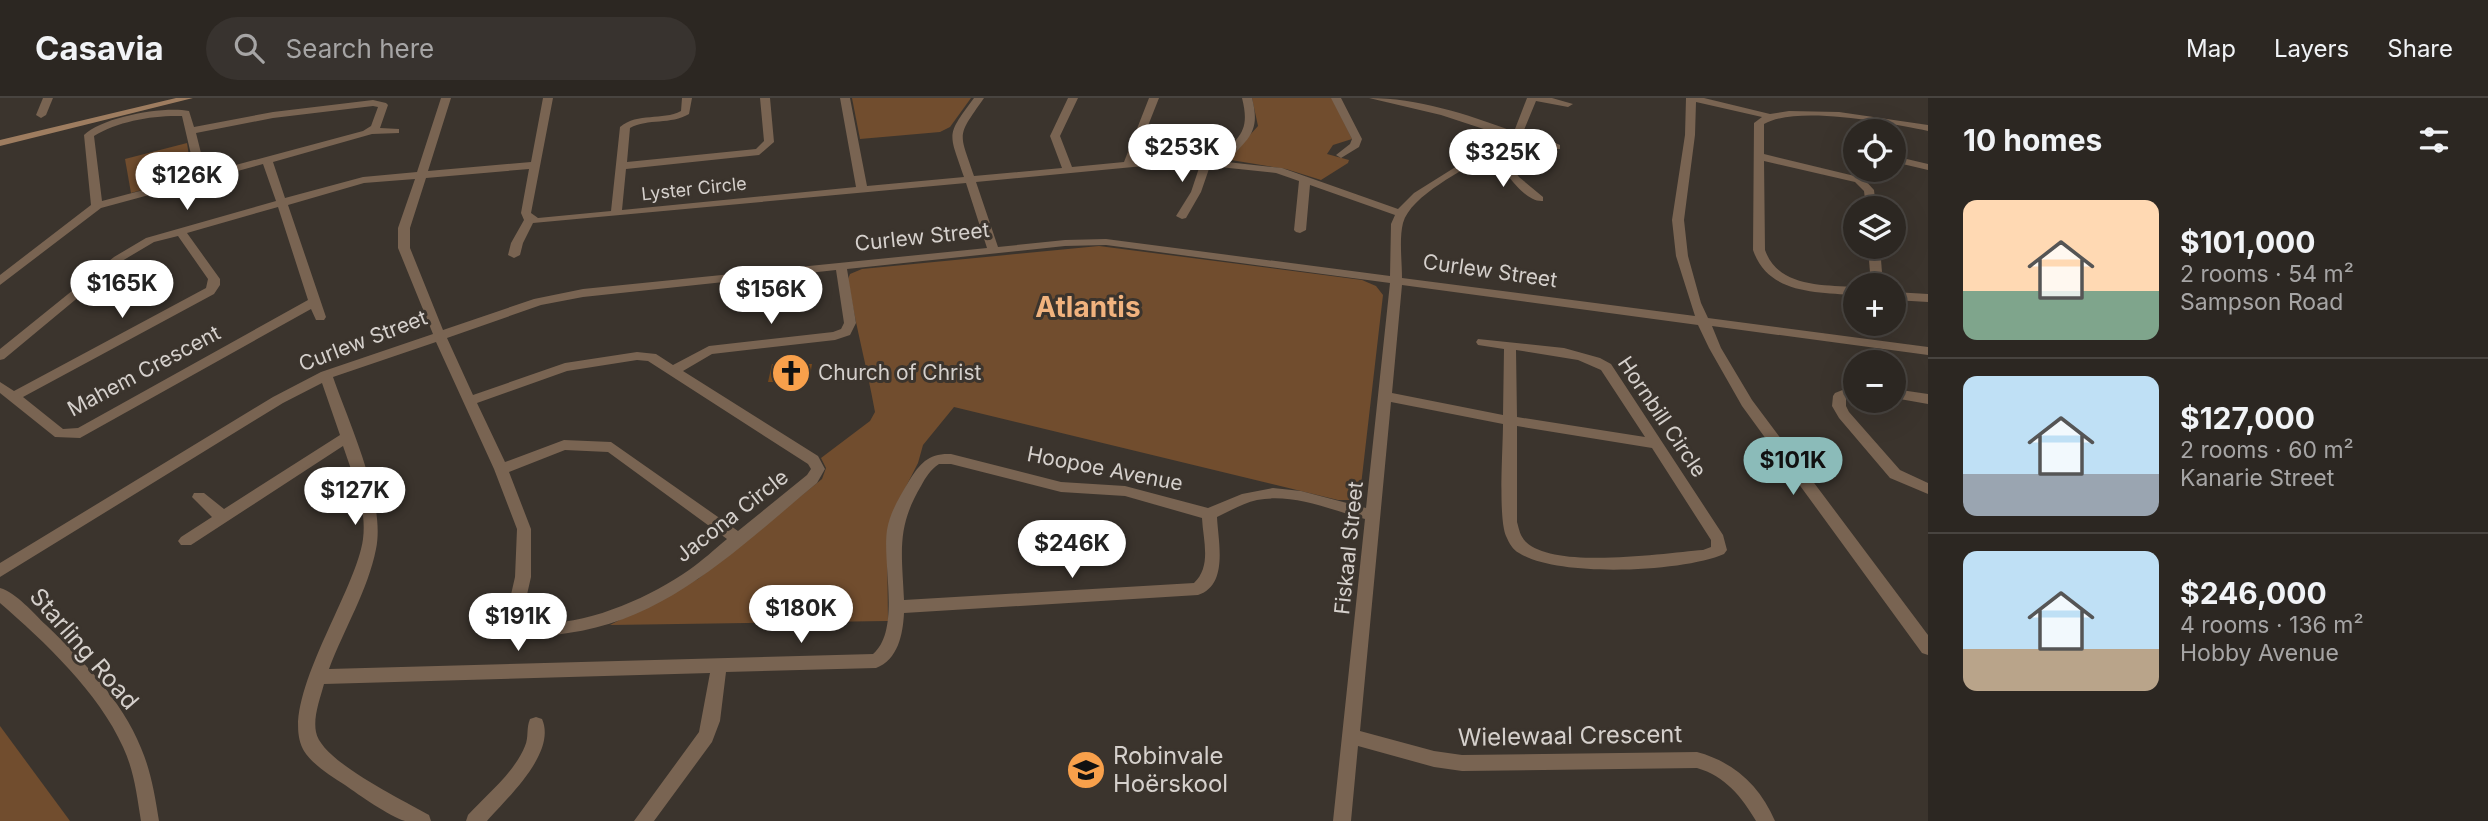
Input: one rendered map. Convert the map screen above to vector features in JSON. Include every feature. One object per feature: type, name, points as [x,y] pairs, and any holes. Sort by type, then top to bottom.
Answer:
[{"type":"main road","points":[[0,143],[188,98]]},
{"type":"street","points":[[41,115],[48,98]]},
{"type":"street","name":"Jacona Circle","points":[[446,98],[403,240],[439,335],[501,469],[524,528],[523,577],[517,619],[526,627],[540,629],[587,625],[602,621],[677,585],[738,540],[812,479],[817,466],[813,460],[675,370],[657,359],[644,356],[577,365],[470,401]]},
{"type":"street","points":[[514,255],[517,243],[530,219],[526,213],[548,98]]},
{"type":"street","points":[[616,214],[625,127],[636,121],[680,116],[686,112],[687,98]]},
{"type":"street","points":[[620,166],[759,152],[769,142],[765,98]]},
{"type":"street","points":[[845,98],[862,190]]},
{"type":"street","points":[[979,98],[956,133],[993,250]]},
{"type":"street","points":[[1068,170],[1055,136],[1073,98]]},
{"type":"street","points":[[1130,164],[1129,160],[1154,98]]},
{"type":"street","points":[[1220,163],[1252,126],[1253,116],[1247,98]]},
{"type":"street","points":[[1336,98],[1357,139],[1355,145],[1341,155]]},
{"type":"street","points":[[1374,98],[1420,102],[1556,147]]},
{"type":"street","points":[[1400,213],[1411,200],[1516,133],[1535,98],[1568,104]]},
{"type":"street","points":[[1928,128],[1846,116],[1768,116],[1691,98],[1690,135],[1679,204],[1679,237],[1686,276],[1703,321],[1726,368],[1763,427],[1928,648]]},
{"type":"street","points":[[191,131],[274,115],[381,103],[383,107],[372,131]]},
{"type":"street","points":[[97,206],[88,137],[90,133],[120,123],[186,113],[202,178]]},
{"type":"street","points":[[1768,116],[1759,124],[1759,253],[1765,265],[1777,276],[1792,282],[1843,289]]},
{"type":"street","points":[[1846,116],[1849,119]]},
{"type":"street","points":[[0,281],[97,206],[372,131],[395,131]]},
{"type":"street","points":[[1488,151],[1498,157],[1515,179],[1539,199]]},
{"type":"street","points":[[1758,156],[1859,180],[1869,190],[1870,196]]},
{"type":"street","points":[[267,160],[320,317]]},
{"type":"street","name":"Lyster Circle","points":[[530,219],[540,221],[1175,160],[1278,170],[1400,213]]},
{"type":"street","points":[[1182,216],[1196,192],[1206,162]]},
{"type":"street","points":[[1906,162],[1928,167]]},
{"type":"street","points":[[0,356],[126,252],[150,240],[363,180],[535,165]]},
{"type":"street","points":[[1300,230],[1306,178]]},
{"type":"street","name":"Fiskaal Street","points":[[1342,821],[1397,280],[1397,224],[1400,213]]},
{"type":"street","points":[[13,397],[210,291],[214,279],[180,231]]},
{"type":"street","name":"Curlew Street","points":[[0,570],[278,400],[327,375],[538,302],[572,295],[993,250],[1106,242],[1928,351]]},
{"type":"street","points":[[675,370],[709,350],[835,336],[846,332],[850,323],[841,266]]},
{"type":"street","points":[[1906,297],[1928,298]]},
{"type":"street","name":"Mahem Crescent","points":[[0,386],[60,434],[80,433],[314,302]]},
{"type":"street","name":"Hornbill Circle","points":[[1482,342],[1510,346],[1585,357],[1600,363],[1612,374],[1718,540],[1719,550],[1705,556],[1572,563],[1533,553],[1521,546],[1513,536],[1510,522],[1510,346]]},
{"type":"street","points":[[327,375],[369,502],[372,535],[359,581],[307,709],[306,730],[309,744],[331,765],[422,821]]},
{"type":"street","points":[[1843,395],[1840,396],[1839,406],[1844,415],[1889,469],[1904,481],[1928,489]]},
{"type":"street","points":[[1385,396],[1511,421],[1656,444]]},
{"type":"street","points":[[1906,396],[1928,399]]},
{"type":"street","points":[[187,541],[347,437]]},
{"type":"street","points":[[501,469],[564,445],[611,447],[738,540]]},
{"type":"street","name":"Hoopoe Avenue","points":[[318,677],[876,661],[886,654],[895,639],[895,526],[902,507],[924,468],[933,460],[951,459],[1070,489],[1125,491],[1209,514]]},
{"type":"street","points":[[895,607],[1198,589],[1211,573],[1213,549],[1209,514],[1250,496],[1268,493],[1288,495],[1373,515]]},
{"type":"street","points":[[199,497],[223,517]]},
{"type":"street","name":"Starling Road","points":[[0,594],[26,614],[105,702],[129,739],[150,821]]},
{"type":"street","points":[[643,821],[706,736],[711,721],[719,666]]},
{"type":"street","points":[[475,821],[530,757],[538,737],[536,725]]},
{"type":"street","name":"Wielewaal Crescent","points":[[1351,736],[1434,759],[1462,763],[1682,759],[1705,761],[1738,781],[1754,800],[1766,821]]},
{"type":"shaded area","points":[[852,98],[971,98],[950,127],[940,132],[860,139]]},
{"type":"shaded area","points":[[1252,98],[1332,98],[1352,139],[1333,145],[1327,154],[1349,160],[1348,163],[1321,180],[1286,169],[1231,160],[1230,157],[1258,126]]},
{"type":"shaded area","points":[[187,143],[192,176],[131,193],[125,159]]},
{"type":"shaded area","points":[[1099,246],[1362,280],[1376,286],[1383,295],[1360,494],[1351,500],[1338,500],[954,407],[923,445],[918,463],[893,512],[887,542],[888,621],[610,625],[698,579],[822,479],[826,468],[821,458],[870,421],[875,412],[851,296],[848,279],[850,274],[862,269]]},
{"type":"shaded area","points":[[0,726],[70,821],[0,821]]},
{"type":"building","name":"Church of Christ","points":[[772,364],[812,364],[809,382],[768,382]]},
{"type":"place","name":"Church of Christ","points":[[791,373]]},
{"type":"place","name":"Robinvale Hoërskool","points":[[1086,770]]},
{"type":"district","name":"Atlantis","points":[[1088,307]]}]
